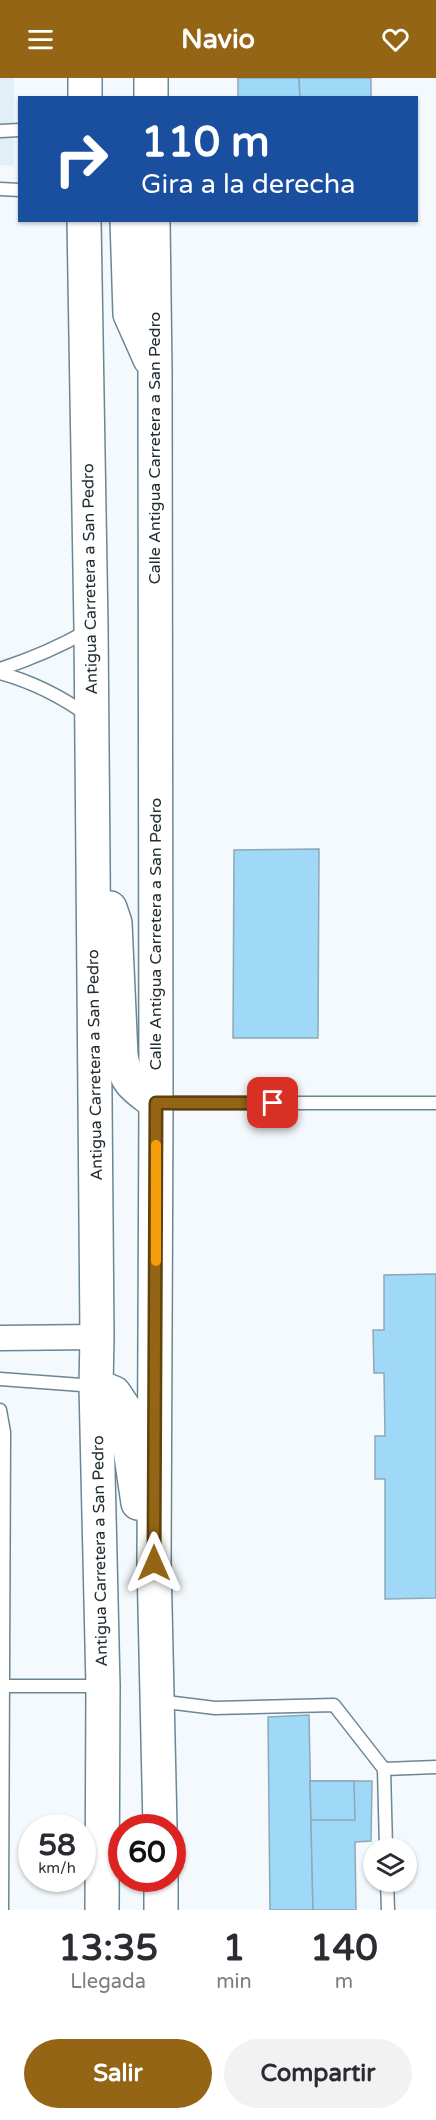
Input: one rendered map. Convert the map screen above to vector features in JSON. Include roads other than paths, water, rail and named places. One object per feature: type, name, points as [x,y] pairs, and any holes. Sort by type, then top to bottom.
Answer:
[{"type":"main road","points":[[85,78],[85,96]]},
{"type":"main road","points":[[151,78],[151,96]]},
{"type":"main road","name":"Antigua Carretera a San Pedro","points":[[83,222],[91,628],[96,1386],[103,1686],[102,1910]]},
{"type":"main road","points":[[128,222],[130,314],[155,372]]},
{"type":"main road","name":"Calle Antigua Carretera a San Pedro","points":[[153,222],[156,1103],[154,1563],[160,1814]]},
{"type":"main road","points":[[93,867],[116,923],[124,1072],[130,1084],[156,1103]]},
{"type":"main road","points":[[96,1386],[114,1393],[124,1407],[140,1512],[154,1563]]},
{"type":"main road","points":[[161,1892],[161,1910]]},
{"type":"street","points":[[0,1338],[97,1337]]},
{"type":"lane","points":[[0,131],[18,130]]},
{"type":"lane","points":[[0,189],[18,190]]},
{"type":"lane","points":[[0,671],[60,646],[91,628]]},
{"type":"lane","points":[[0,671],[29,681],[62,697],[91,718]]},
{"type":"lane","points":[[156,1103],[436,1103]]},
{"type":"lane","points":[[0,1379],[96,1386]]},
{"type":"lane","points":[[0,1410],[4,1432],[2,1910]]},
{"type":"lane","points":[[4,1686],[103,1686]]},
{"type":"lane","points":[[157,1701],[215,1708],[334,1705],[384,1769],[386,1838]]},
{"type":"lane","points":[[384,1769],[436,1767]]},
{"type":"lane","points":[[387,1892],[388,1910]]}]
